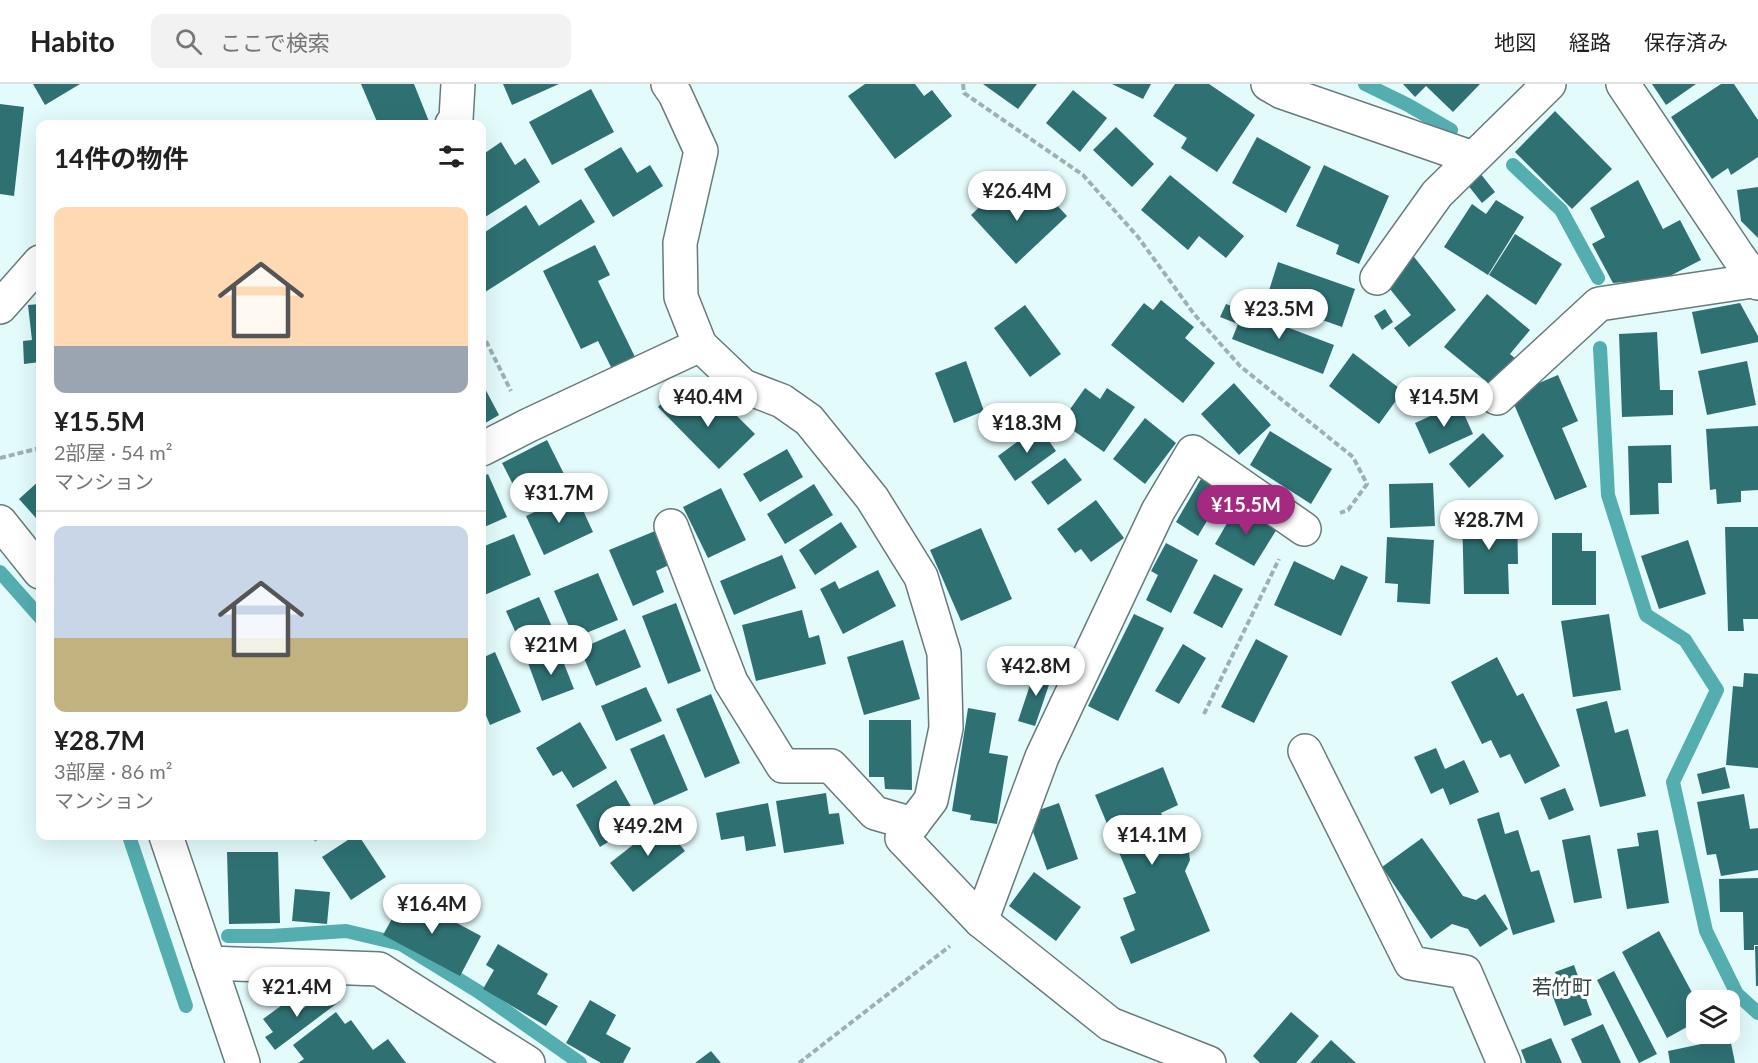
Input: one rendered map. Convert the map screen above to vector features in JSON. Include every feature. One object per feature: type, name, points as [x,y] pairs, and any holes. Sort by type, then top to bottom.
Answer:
[{"type":"street","points":[[455,120],[458,84]]},
{"type":"street","points":[[668,84],[675,94],[701,151],[680,243],[681,297],[700,345],[743,386],[782,401],[809,420],[872,498],[921,577],[944,653],[946,728],[931,800],[902,838],[981,921],[1110,1024],[1209,1063]]},
{"type":"street","points":[[1268,84],[1282,92],[1473,158]]},
{"type":"street","points":[[1377,279],[1437,194],[1549,84]]},
{"type":"street","points":[[1497,398],[1599,304],[1757,281],[1623,84]]},
{"type":"street","points":[[0,307],[36,266]]},
{"type":"street","points":[[486,447],[700,345]]},
{"type":"street","points":[[981,921],[1042,757],[1158,512],[1193,452],[1305,529]]},
{"type":"street","points":[[0,522],[36,567]]},
{"type":"street","points":[[671,526],[731,682],[783,766],[831,766],[875,813],[913,824]]},
{"type":"street","points":[[1305,751],[1412,963],[1465,972],[1504,1063]]},
{"type":"street","points":[[167,840],[243,1063]]},
{"type":"street","points":[[209,963],[379,969],[528,1063]]},
{"type":"path","points":[[963,84],[964,93],[1083,176],[1138,237],[1194,314],[1240,366],[1353,457],[1367,484],[1348,510],[1305,529],[1286,544],[1204,714]]},
{"type":"path","points":[[486,341],[529,425]]},
{"type":"path","points":[[0,458],[36,449]]},
{"type":"path","points":[[799,1063],[981,921]]},
{"type":"building","points":[[33,84],[80,84],[45,105]]},
{"type":"building","points":[[361,84],[414,84],[428,120],[376,120]]},
{"type":"building","points":[[503,84],[559,84],[512,105]]},
{"type":"building","points":[[865,84],[915,84],[924,96],[932,90],[952,116],[895,159],[848,96]]},
{"type":"building","points":[[983,84],[1037,84],[1018,109]]},
{"type":"building","points":[[1112,84],[1151,84],[1143,99]]},
{"type":"building","points":[[1175,84],[1209,84],[1255,115],[1217,172],[1181,148],[1187,138],[1153,116]]},
{"type":"building","points":[[1403,84],[1480,84],[1453,112],[1426,86],[1415,97]]},
{"type":"building","points":[[1652,84],[1696,84],[1666,105]]},
{"type":"building","points":[[1721,84],[1734,84],[1758,120],[1758,157],[1731,175],[1728,168],[1712,179],[1671,117]]},
{"type":"building","points":[[591,89],[614,132],[552,165],[529,122]]},
{"type":"building","points":[[1073,90],[1107,118],[1080,152],[1046,123]]},
{"type":"building","points":[[0,104],[24,107],[14,196],[0,194]]},
{"type":"building","points":[[1555,111],[1612,169],[1572,209],[1515,152]]},
{"type":"building","points":[[1116,127],[1154,164],[1132,187],[1093,150]]},
{"type":"building","points":[[1257,137],[1311,167],[1286,213],[1232,183]]},
{"type":"building","points":[[501,142],[515,165],[525,158],[540,182],[486,216],[486,152]]},
{"type":"building","points":[[621,147],[637,173],[650,165],[663,186],[613,217],[584,169]]},
{"type":"building","points":[[1324,165],[1389,196],[1359,264],[1336,254],[1339,245],[1296,226]]},
{"type":"building","points":[[1480,173],[1495,192],[1482,203],[1467,184]]},
{"type":"building","points":[[1170,175],[1244,236],[1226,258],[1199,236],[1188,250],[1141,210]]},
{"type":"building","points":[[1638,180],[1663,229],[1680,220],[1701,260],[1664,279],[1613,283],[1592,244],[1605,237],[1590,208]]},
{"type":"building","points":[[1005,183],[1025,204],[1033,197],[1043,207],[1051,199],[1067,216],[1016,264],[971,215]]},
{"type":"building","points":[[1758,187],[1758,238],[1741,221],[1737,190]]},
{"type":"building","points":[[581,199],[595,222],[486,291],[486,231],[526,205],[539,226]]},
{"type":"building","points":[[1496,200],[1524,217],[1488,275],[1444,247],[1472,204],[1486,214]]},
{"type":"building","points":[[1515,234],[1562,264],[1536,305],[1489,275]]},
{"type":"building","points":[[595,245],[610,275],[598,281],[635,357],[612,369],[598,341],[581,349],[543,271]]},
{"type":"building","points":[[1411,253],[1456,310],[1409,347],[1394,328],[1411,315],[1381,278]]},
{"type":"building","points":[[1278,262],[1355,289],[1342,327],[1266,300]]},
{"type":"building","points":[[1487,294],[1530,330],[1510,354],[1516,359],[1493,387],[1444,347]]},
{"type":"building","points":[[1161,300],[1194,327],[1185,338],[1215,363],[1183,403],[1111,345],[1144,303],[1153,310]]},
{"type":"building","points":[[1740,303],[1758,336],[1758,342],[1701,354],[1692,312]]},
{"type":"building","points":[[36,304],[36,362],[24,364],[23,341],[32,340],[28,305]]},
{"type":"building","points":[[1226,304],[1334,345],[1323,374],[1232,339],[1238,324],[1220,317]]},
{"type":"building","points":[[1025,305],[1061,354],[1030,377],[994,328]]},
{"type":"building","points":[[1385,309],[1393,322],[1382,330],[1374,316]]},
{"type":"building","points":[[1657,332],[1660,390],[1673,390],[1673,415],[1622,417],[1619,334]]},
{"type":"building","points":[[1353,353],[1403,391],[1379,424],[1329,386]]},
{"type":"building","points":[[966,361],[984,411],[954,423],[935,373]]},
{"type":"building","points":[[1747,361],[1756,405],[1707,415],[1698,371]]},
{"type":"building","points":[[1558,375],[1578,421],[1562,428],[1587,487],[1555,500],[1510,395]]},
{"type":"building","points":[[1234,383],[1271,425],[1239,455],[1201,414]]},
{"type":"building","points":[[1085,388],[1100,399],[1107,388],[1135,407],[1104,452],[1061,422]]},
{"type":"building","points":[[675,390],[693,408],[702,398],[718,415],[727,406],[755,434],[719,469],[658,407]]},
{"type":"building","points":[[486,391],[499,415],[486,423]]},
{"type":"building","points":[[1459,403],[1473,434],[1429,454],[1415,423]]},
{"type":"building","points":[[1145,418],[1176,443],[1145,484],[1113,459]]},
{"type":"building","points":[[1039,426],[1056,451],[1015,481],[998,456]]},
{"type":"building","points":[[1758,426],[1758,490],[1741,491],[1741,502],[1717,504],[1716,489],[1710,490],[1706,429]]},
{"type":"building","points":[[1270,431],[1332,469],[1311,504],[1250,465]]},
{"type":"building","points":[[1483,433],[1504,456],[1469,488],[1449,464]]},
{"type":"building","points":[[547,440],[566,478],[521,500],[502,463]]},
{"type":"building","points":[[1671,445],[1672,483],[1658,483],[1659,514],[1630,515],[1628,446]]},
{"type":"building","points":[[787,449],[803,477],[760,502],[743,474]]},
{"type":"building","points":[[1065,458],[1082,480],[1048,505],[1031,482]]},
{"type":"building","points":[[488,474],[507,517],[486,526],[486,475]]},
{"type":"building","points":[[1201,479],[1224,492],[1198,536],[1176,522]]},
{"type":"building","points":[[1433,483],[1435,526],[1390,528],[1389,484]]},
{"type":"building","points":[[36,484],[36,518],[19,499]]},
{"type":"building","points":[[814,484],[833,515],[785,544],[767,514]]},
{"type":"building","points":[[721,488],[746,540],[708,558],[683,507]]},
{"type":"building","points":[[575,493],[593,532],[544,555],[526,516]]},
{"type":"building","points":[[1096,500],[1124,538],[1091,562],[1081,549],[1075,553],[1057,529]]},
{"type":"building","points":[[1237,506],[1277,529],[1254,566],[1215,544]]},
{"type":"building","points":[[1517,511],[1518,564],[1508,564],[1509,594],[1464,594],[1462,512]]},
{"type":"building","points":[[841,522],[857,547],[815,575],[799,550]]},
{"type":"building","points":[[1725,527],[1758,527],[1758,619],[1743,619],[1744,631],[1728,631]]},
{"type":"building","points":[[981,528],[1012,599],[961,621],[930,550]]},
{"type":"building","points":[[655,531],[669,565],[656,571],[664,592],[633,606],[609,550]]},
{"type":"building","points":[[1552,533],[1582,533],[1582,551],[1596,551],[1596,605],[1552,605]]},
{"type":"building","points":[[514,534],[531,575],[486,594],[486,545]]},
{"type":"building","points":[[1387,537],[1434,540],[1430,604],[1397,602],[1398,584],[1385,583]]},
{"type":"building","points":[[1688,540],[1706,594],[1659,609],[1641,556]]},
{"type":"building","points":[[1166,543],[1198,560],[1171,613],[1146,600],[1158,575],[1151,571]]},
{"type":"building","points":[[782,555],[796,588],[734,615],[720,581]]},
{"type":"building","points":[[1294,561],[1334,580],[1341,565],[1368,577],[1341,636],[1274,605]]},
{"type":"building","points":[[878,570],[896,606],[843,634],[820,589],[835,581],[839,589]]},
{"type":"building","points":[[598,573],[618,620],[574,638],[554,591]]},
{"type":"building","points":[[1214,574],[1243,589],[1222,628],[1193,613]]},
{"type":"building","points":[[539,597],[556,636],[524,651],[506,611]]},
{"type":"building","points":[[676,603],[701,671],[668,684],[642,616]]},
{"type":"building","points":[[802,610],[809,638],[819,635],[826,664],[756,681],[742,625]]},
{"type":"building","points":[[1134,614],[1164,628],[1118,721],[1088,706]]},
{"type":"building","points":[[1609,614],[1621,690],[1573,697],[1561,621]]},
{"type":"building","points":[[625,629],[641,667],[596,686],[580,649]]},
{"type":"building","points":[[1256,639],[1288,656],[1254,723],[1221,707]]},
{"type":"building","points":[[903,640],[920,699],[864,715],[847,657]]},
{"type":"building","points":[[1183,644],[1206,658],[1179,704],[1155,691]]},
{"type":"building","points":[[559,651],[574,689],[542,701],[528,663]]},
{"type":"building","points":[[495,652],[521,712],[490,725],[486,716],[486,656]]},
{"type":"building","points":[[1497,657],[1517,696],[1523,693],[1560,766],[1525,784],[1510,754],[1500,758],[1491,740],[1482,744],[1451,682]]},
{"type":"building","points":[[1036,667],[1053,673],[1035,726],[1018,721]]},
{"type":"building","points":[[1744,673],[1758,674],[1758,768],[1726,765],[1733,686],[1743,687]]},
{"type":"building","points":[[646,687],[662,721],[616,741],[601,706]]},
{"type":"building","points":[[711,694],[740,763],[705,778],[676,709]]},
{"type":"building","points":[[1607,701],[1615,733],[1628,729],[1646,796],[1600,807],[1576,709]]},
{"type":"building","points":[[968,708],[996,713],[989,753],[1008,756],[997,824],[970,820],[971,815],[952,811]]},
{"type":"building","points":[[869,720],[911,720],[912,790],[885,789],[884,777],[869,777]]},
{"type":"building","points":[[580,722],[607,768],[573,788],[562,771],[553,776],[536,748]]},
{"type":"building","points":[[664,734],[688,790],[654,805],[630,749]]},
{"type":"building","points":[[1436,748],[1445,769],[1464,760],[1479,792],[1450,805],[1443,788],[1431,794],[1414,757]]},
{"type":"building","points":[[1163,767],[1178,805],[1161,813],[1169,833],[1180,837],[1188,846],[1190,860],[1185,871],[1210,931],[1131,964],[1120,937],[1135,930],[1123,898],[1136,893],[1095,795]]},
{"type":"building","points":[[1725,767],[1730,788],[1702,794],[1697,774]]},
{"type":"building","points":[[616,780],[633,810],[621,818],[628,830],[600,847],[576,805]]},
{"type":"building","points":[[1565,788],[1574,810],[1549,820],[1540,798]]},
{"type":"building","points":[[826,793],[829,814],[839,813],[844,844],[784,853],[776,801]]},
{"type":"building","points":[[1744,794],[1750,829],[1758,828],[1758,870],[1721,876],[1716,854],[1707,855],[1697,802]]},
{"type":"building","points":[[768,803],[776,846],[746,851],[744,836],[721,840],[716,813]]},
{"type":"building","points":[[1059,803],[1078,859],[1047,870],[1032,829],[1039,810]]},
{"type":"building","points":[[1499,812],[1505,834],[1518,830],[1531,872],[1539,870],[1555,922],[1513,935],[1477,819]]},
{"type":"building","points":[[662,822],[685,851],[633,892],[610,863]]},
{"type":"building","points":[[1658,830],[1669,903],[1627,909],[1617,849],[1639,846],[1637,833]]},
{"type":"building","points":[[1590,835],[1602,898],[1574,903],[1562,840]]},
{"type":"building","points":[[1422,838],[1463,896],[1476,900],[1485,894],[1508,929],[1480,947],[1468,929],[1452,924],[1431,939],[1382,867]]},
{"type":"building","points":[[348,840],[362,840],[386,877],[351,900],[322,857]]},
{"type":"building","points":[[227,852],[278,852],[280,923],[229,924]]},
{"type":"building","points":[[1034,872],[1081,907],[1056,941],[1009,906]]},
{"type":"building","points":[[1758,878],[1758,945],[1754,945],[1754,950],[1744,950],[1743,912],[1720,912],[1719,879]]},
{"type":"building","points":[[295,889],[330,892],[327,924],[292,921]]},
{"type":"building","points":[[405,895],[481,936],[460,976],[383,935]]},
{"type":"building","points":[[1659,931],[1691,990],[1686,990],[1686,1028],[1667,1038],[1622,952]]},
{"type":"building","points":[[498,944],[548,974],[537,994],[558,1006],[546,1026],[483,989],[494,970],[486,965]]},
{"type":"building","points":[[1755,946],[1758,946],[1758,986],[1756,986]]},
{"type":"building","points":[[1574,965],[1592,1015],[1564,1026],[1550,989],[1560,985],[1555,972]]},
{"type":"building","points":[[1614,971],[1657,1054],[1639,1063],[1597,980]]},
{"type":"building","points":[[331,988],[340,1001],[275,1050],[265,1037],[273,1032],[263,1019],[289,1000],[298,1012]]},
{"type":"building","points":[[590,1000],[616,1015],[606,1034],[631,1048],[623,1063],[601,1063],[566,1043]]},
{"type":"building","points":[[336,1012],[345,1024],[351,1020],[373,1050],[388,1039],[406,1063],[298,1063],[304,1059],[293,1045]]},
{"type":"building","points":[[1291,1012],[1319,1036],[1296,1063],[1260,1063],[1253,1056]]},
{"type":"building","points":[[1603,1024],[1621,1063],[1582,1063],[1571,1039]]},
{"type":"building","points":[[1551,1038],[1562,1063],[1526,1063],[1521,1050]]},
{"type":"building","points":[[1331,1040],[1356,1063],[1310,1063]]},
{"type":"building","points":[[1701,1044],[1731,1044],[1735,1063],[1670,1063],[1668,1051]]},
{"type":"building","points":[[711,1051],[721,1063],[695,1063]]},
{"type":"waterway","points":[[1365,84],[1451,130]]},
{"type":"waterway","points":[[1513,165],[1561,210],[1598,278]]},
{"type":"waterway","points":[[1600,348],[1608,495],[1646,615],[1685,640],[1717,690],[1673,782],[1706,931],[1737,994],[1758,1013]]},
{"type":"waterway","points":[[0,572],[36,612]]},
{"type":"waterway","points":[[130,840],[186,1006]]},
{"type":"waterway","points":[[228,936],[271,936],[346,931],[401,944],[479,992],[580,1063]]},
{"type":"district","name":"若竹町","points":[[1562,986]]}]
